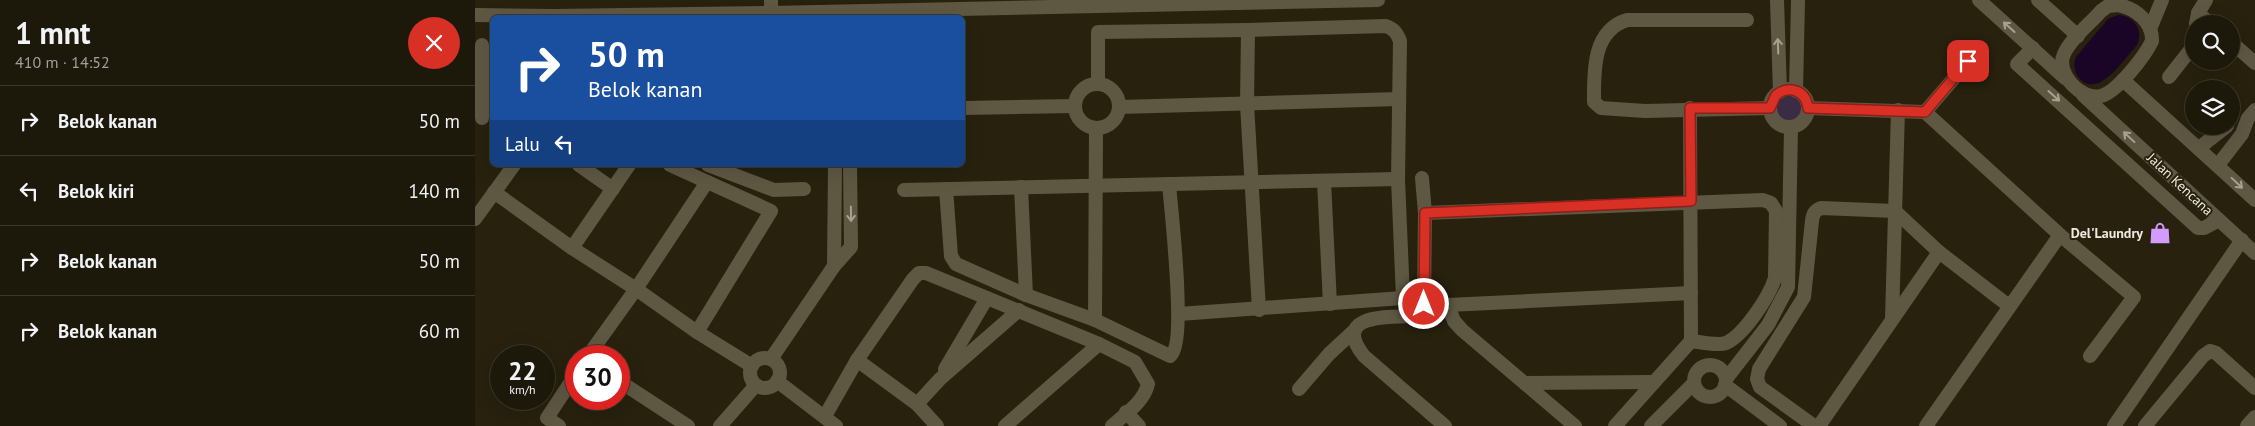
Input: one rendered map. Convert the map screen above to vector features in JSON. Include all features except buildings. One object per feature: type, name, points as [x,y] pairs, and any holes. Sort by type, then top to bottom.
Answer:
[{"type":"street","points":[[576,15],[771,6],[829,14],[845,14],[878,5],[1378,0]]},
{"type":"street","points":[[1777,0],[1779,92]]},
{"type":"street","points":[[1796,90],[1798,0]]},
{"type":"street","name":"Jalan Kencana","points":[[1979,0],[2255,253]]},
{"type":"street","points":[[2038,0],[2078,36]]},
{"type":"street","points":[[2150,29],[2162,0]]},
{"type":"street","points":[[2198,15],[2206,0]]},
{"type":"street","points":[[2124,3],[2139,15],[2150,29],[2152,41],[2123,80],[2100,97],[2091,96],[2074,86],[2062,65],[2064,54],[2078,36],[2101,11],[2108,6],[2124,3]]},
{"type":"street","points":[[475,15],[490,15]]},
{"type":"street","points":[[1747,20],[1627,20],[1619,22],[1605,37],[1599,49],[1594,69],[1594,102],[1598,107],[1645,111],[1690,108],[1770,108]]},
{"type":"street","points":[[1098,83],[1098,32],[1386,26],[1393,29],[1400,41],[1398,179],[1403,298],[1259,310],[1179,314]]},
{"type":"street","points":[[1248,30],[1247,104],[1259,310]]},
{"type":"street","points":[[483,45],[483,118]]},
{"type":"street","points":[[2033,48],[2017,64],[2091,129],[2182,216],[2198,228],[2204,228],[2219,220]]},
{"type":"street","points":[[1925,112],[1979,49]]},
{"type":"street","points":[[2240,50],[2255,63]]},
{"type":"street","points":[[2169,77],[2185,55]]},
{"type":"street","points":[[2123,80],[2255,200]]},
{"type":"street","points":[[1098,83],[1110,88],[1117,96],[1119,107],[1116,118],[1107,126],[1096,129],[1085,125],[1077,117],[1074,106],[1077,94],[1086,86],[1098,83]]},
{"type":"street","points":[[1789,89],[1796,90],[1803,96],[1808,108],[1807,116],[1802,122],[1791,128],[1781,126],[1774,121],[1770,108],[1773,98],[1779,92],[1789,89]]},
{"type":"street","points":[[1119,107],[1399,99]]},
{"type":"street","points":[[965,108],[1074,106]]},
{"type":"street","points":[[1615,426],[1691,341],[1690,108]]},
{"type":"street","points":[[1808,108],[1925,112],[2060,235],[2134,297],[2090,356]]},
{"type":"street","points":[[1892,320],[1899,110]]},
{"type":"street","points":[[2218,166],[2242,134],[2251,114]]},
{"type":"street","points":[[2091,129],[2105,115]]},
{"type":"street","points":[[1694,383],[1700,394],[1706,396],[1718,394],[1768,325],[1788,287],[1791,128]]},
{"type":"street","points":[[1095,320],[1096,129]]},
{"type":"street","points":[[2199,148],[2216,135]]},
{"type":"street","points":[[475,219],[512,167]]},
{"type":"street","points":[[582,167],[613,188]]},
{"type":"street","points":[[572,248],[628,167]]},
{"type":"street","points":[[674,167],[771,211],[697,332]]},
{"type":"street","points":[[713,167],[774,190],[804,189]]},
{"type":"street","points":[[834,266],[835,167]]},
{"type":"street","points":[[771,359],[834,266],[851,247],[850,167]]},
{"type":"street","points":[[1299,389],[1329,354],[1364,321],[1373,318],[1414,316],[1424,304],[1425,213],[1422,178]]},
{"type":"street","points":[[904,190],[1097,184],[1252,183],[1398,179]]},
{"type":"street","points":[[1324,181],[1330,304]]},
{"type":"street","points":[[596,345],[636,289],[707,182]]},
{"type":"street","points":[[947,189],[951,256],[953,261],[1026,295],[1095,320],[1170,356],[1175,350],[1179,314],[1169,184]]},
{"type":"street","points":[[1021,187],[1026,295]]},
{"type":"street","points":[[494,192],[572,248],[636,289],[697,332],[752,366]]},
{"type":"street","points":[[1425,213],[1691,201],[1763,200],[1771,203],[1776,211],[1775,278],[1772,289],[1740,333],[1733,339],[1724,344],[1691,341]]},
{"type":"street","points":[[1814,426],[1760,386],[1757,379],[1759,369],[1804,297],[1813,213],[1821,208],[1895,210],[1939,252],[2009,306]]},
{"type":"street","points":[[1926,426],[2060,235]]},
{"type":"street","points":[[2114,426],[2242,240]]},
{"type":"street","points":[[1819,426],[1939,252]]},
{"type":"street","points":[[825,416],[857,360],[913,279],[919,273],[926,273],[1099,344],[1135,362],[1148,384],[1143,397],[1111,426]]},
{"type":"street","points":[[1424,304],[1448,305],[1691,293]]},
{"type":"street","points":[[940,379],[987,298]]},
{"type":"street","points":[[1448,305],[1454,321],[1462,330],[1575,426]]},
{"type":"street","points":[[917,404],[940,379],[1019,310]]},
{"type":"street","points":[[1355,330],[1353,338],[1356,347],[1364,356],[1445,426]]},
{"type":"street","points":[[1005,426],[1099,344]]},
{"type":"street","points":[[2145,426],[2203,356],[2210,351],[2216,353],[2255,388]]},
{"type":"street","points":[[759,359],[771,359],[780,371],[777,381],[770,387],[755,385],[750,375],[752,366],[759,359]]},
{"type":"street","points":[[857,360],[917,404],[937,426]]},
{"type":"street","points":[[1651,426],[1694,383],[1697,371],[1708,365],[1720,368],[1725,382],[1780,426]]},
{"type":"street","points":[[777,381],[837,426]]},
{"type":"street","points":[[1525,383],[1653,382]]},
{"type":"street","points":[[720,426],[755,385]]},
{"type":"street","points":[[630,388],[688,426]]},
{"type":"street","points":[[559,426],[547,418],[565,391]]},
{"type":"street","points":[[1126,412],[1139,426]]},
{"type":"street","points":[[2247,426],[2255,417]]},
{"type":"shaded area","points":[[2118,15],[2129,18],[2136,25],[2139,34],[2137,45],[2111,74],[2095,84],[2087,84],[2076,74],[2074,65],[2076,57],[2108,19]]},
{"type":"shaded area","points":[[1790,96],[1799,100],[1803,109],[1799,118],[1790,122],[1781,118],[1777,109],[1781,100]]},
{"type":"place","name":"Del'Laundry","points":[[2160,233]]},
{"type":"route","points":[[1424,304],[1425,213],[1691,201],[1690,108],[1770,108],[1773,98],[1779,92],[1789,89],[1800,93],[1806,99],[1808,108],[1925,112],[1968,61]]}]
